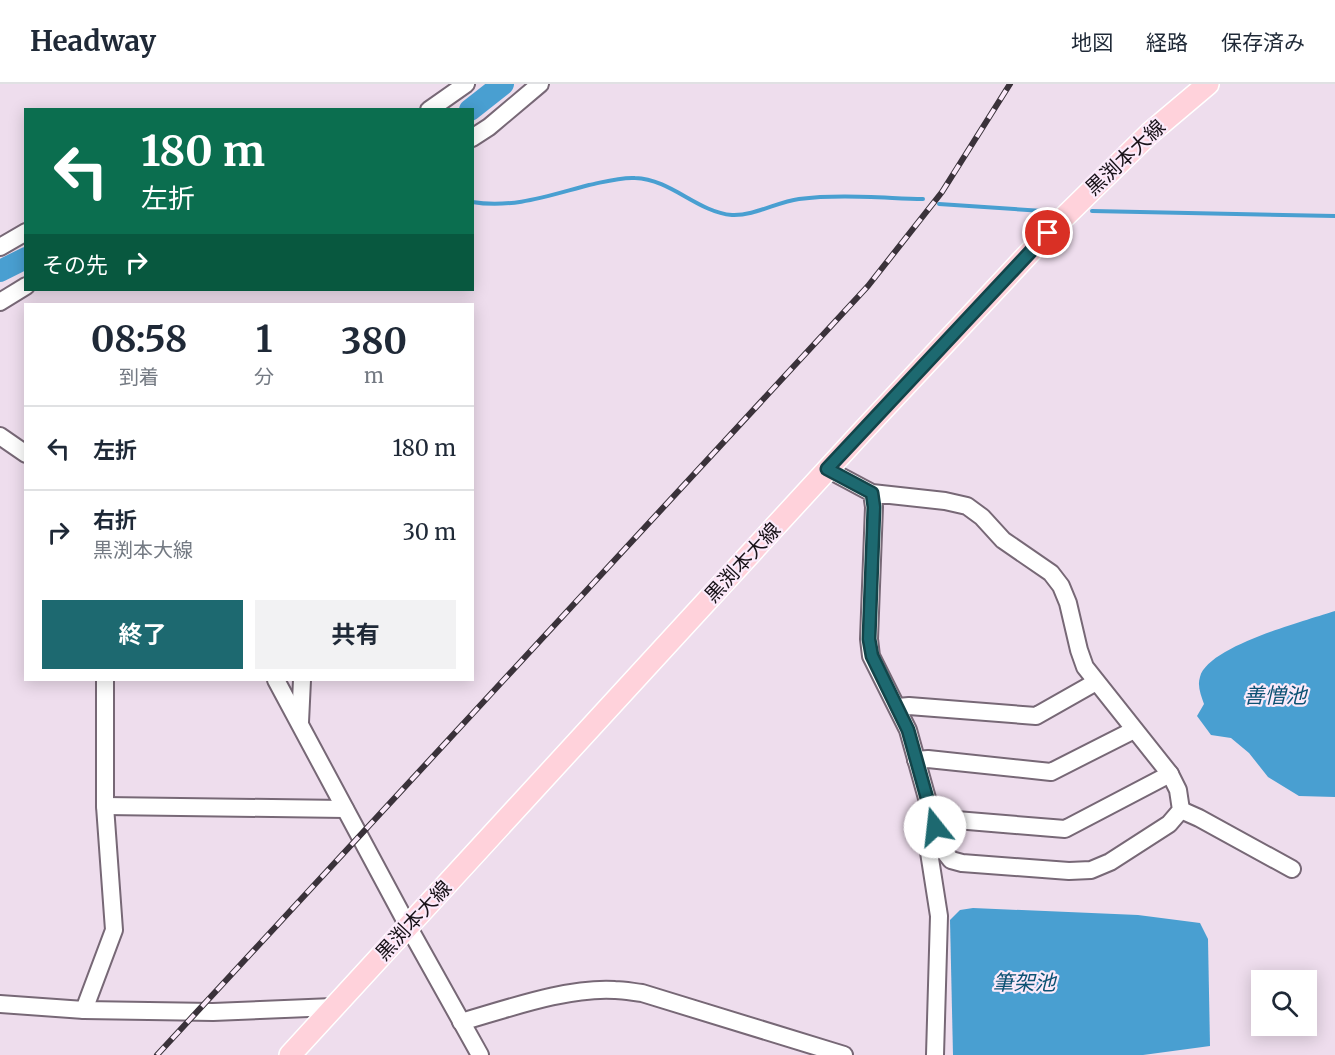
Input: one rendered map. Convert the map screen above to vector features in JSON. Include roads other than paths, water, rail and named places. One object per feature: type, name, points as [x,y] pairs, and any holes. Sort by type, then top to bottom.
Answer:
[{"type":"main road","name":"黒渕本大線","points":[[290,1055],[827,469],[1084,196],[1150,133],[1208,84]]},
{"type":"street","points":[[432,108],[466,84]]},
{"type":"street","points":[[474,137],[540,84]]},
{"type":"street","points":[[0,247],[24,233]]},
{"type":"street","points":[[0,302],[24,287]]},
{"type":"street","points":[[0,436],[24,453]]},
{"type":"street","points":[[827,469],[872,493],[945,501],[967,506],[982,517],[1003,540],[1051,573],[1061,586],[1068,603],[1085,667],[1170,774],[1178,790],[1180,810],[1169,824],[1110,862],[1091,870],[986,865],[951,860],[943,850],[935,827],[908,730],[872,656],[869,639],[874,507],[872,493]]},
{"type":"street","points":[[84,1010],[114,930],[105,806],[105,681]]},
{"type":"street","points":[[277,681],[480,1055]]},
{"type":"street","points":[[300,723],[302,681]]},
{"type":"street","points":[[898,707],[1036,716],[1096,682]]},
{"type":"street","points":[[916,760],[928,759],[1051,772],[1134,730]]},
{"type":"street","points":[[935,1055],[939,916],[926,833],[944,819],[1065,829],[1170,774]]},
{"type":"street","points":[[105,806],[345,809]]},
{"type":"street","points":[[1180,810],[1292,869]]},
{"type":"street","points":[[461,1022],[536,1001],[585,991],[614,989],[642,993],[844,1055]]},
{"type":"street","points":[[0,1004],[84,1010],[213,1012],[333,1007]]},
{"type":"water","name":"善憎池","points":[[1335,611],[1335,797],[1299,796],[1268,777],[1249,753],[1231,738],[1211,735],[1197,716],[1204,704],[1199,680],[1207,666],[1220,655],[1238,645],[1281,628]]},
{"type":"water","name":"筆架池","points":[[973,908],[1138,915],[1200,923],[1208,939],[1210,1046],[1143,1055],[953,1055],[950,920],[960,910]]},
{"type":"waterway","points":[[473,108],[503,84]]},
{"type":"waterway","points":[[474,202],[502,204],[517,202],[606,181],[629,178],[660,184],[707,208],[732,215],[749,213],[799,199],[829,197],[923,199]]},
{"type":"waterway","points":[[939,204],[1043,211]]},
{"type":"waterway","points":[[1092,211],[1335,216]]},
{"type":"waterway","points":[[0,271],[24,259]]},
{"type":"railway","points":[[157,1055],[868,286],[942,192],[1010,84]]}]
